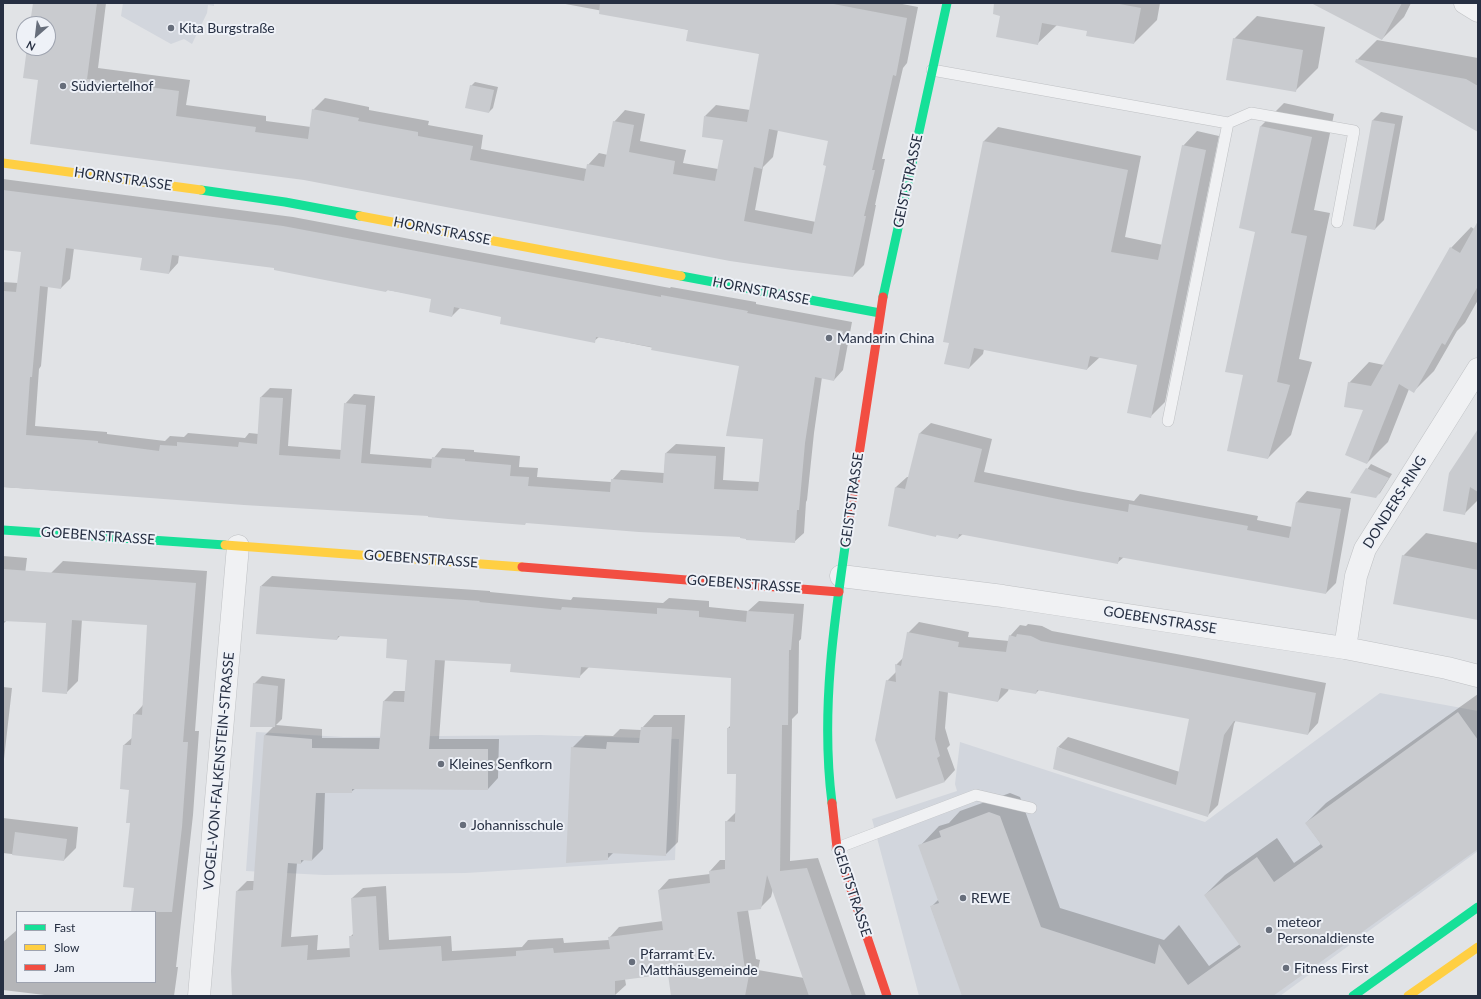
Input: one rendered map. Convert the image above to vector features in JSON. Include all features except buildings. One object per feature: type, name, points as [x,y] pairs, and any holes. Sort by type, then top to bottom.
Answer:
[{"type":"street","name":"GEISTSTRASSE","points":[[887,996],[837,848],[828,774],[827,735],[830,667],[840,584],[880,313],[947,3]]},
{"type":"street","points":[[1465,3],[1478,11]]},
{"type":"street","name":"HORNSTRASSE","points":[[3,163],[285,202],[880,313]]},
{"type":"street","name":"DONDERS-RING","points":[[1345,648],[1356,576],[1365,549],[1478,369]]},
{"type":"street","name":"GOEBENSTRASSE","points":[[3,530],[840,584],[1003,596],[1345,648],[1447,668],[1478,676]]},
{"type":"street","name":"VOGEL-VON-FALKENSTEIN-STRASSE","points":[[199,996],[238,546]]},
{"type":"street","points":[[1353,996],[1478,907]]},
{"type":"street","points":[[1408,996],[1478,947]]},
{"type":"lane","points":[[932,70],[1228,122],[1251,113],[1354,131],[1337,222]]},
{"type":"lane","points":[[1168,421],[1228,122]]},
{"type":"lane","points":[[837,848],[976,795],[1031,808]]},
{"type":"shaded area","name":"Kita Burgstraße","points":[[123,3],[214,3],[214,6],[208,5],[207,13],[192,44],[184,39],[171,44],[121,16]]},
{"type":"shaded area","points":[[1380,693],[1478,711],[1478,851],[1280,996],[919,996],[872,819],[957,791],[955,784],[960,742],[1205,822]]},
{"type":"shaded area","name":"Johannisschule","points":[[256,732],[344,737],[540,735],[679,739],[675,860],[466,873],[324,875],[246,871]]},
{"type":"traffic: fast","points":[[883,297],[947,3]]},
{"type":"traffic: fast","points":[[201,190],[285,202],[360,216]]},
{"type":"traffic: fast","points":[[681,276],[880,313]]},
{"type":"traffic: fast","points":[[832,803],[829,768],[828,697],[834,626],[849,520]]},
{"type":"traffic: fast","points":[[3,530],[225,545]]},
{"type":"traffic: fast","points":[[1353,996],[1478,907]]},
{"type":"traffic: slow","points":[[3,163],[201,190]]},
{"type":"traffic: slow","points":[[360,216],[681,276]]},
{"type":"traffic: slow","points":[[225,545],[522,567]]},
{"type":"traffic: slow","points":[[1408,996],[1478,947]]},
{"type":"traffic: jam","points":[[849,520],[883,297]]},
{"type":"traffic: jam","points":[[522,567],[839,592]]},
{"type":"traffic: jam","points":[[832,803],[837,848],[887,996]]},
{"type":"place","name":"Kita Burgstraße","points":[[171,28]]},
{"type":"place","name":"Südviertelhof","points":[[63,86]]},
{"type":"place","name":"Mandarin China","points":[[829,338]]},
{"type":"place","name":"Kleines Senfkorn","points":[[441,764]]},
{"type":"place","name":"Johannisschule","points":[[463,825]]},
{"type":"place","name":"REWE","points":[[963,898]]},
{"type":"place","name":"meteor Personaldienste","points":[[1269,930]]},
{"type":"place","name":"Pfarramt Ev. Matthäusgemeinde","points":[[632,962]]},
{"type":"place","name":"Fitness First","points":[[1286,968]]}]
